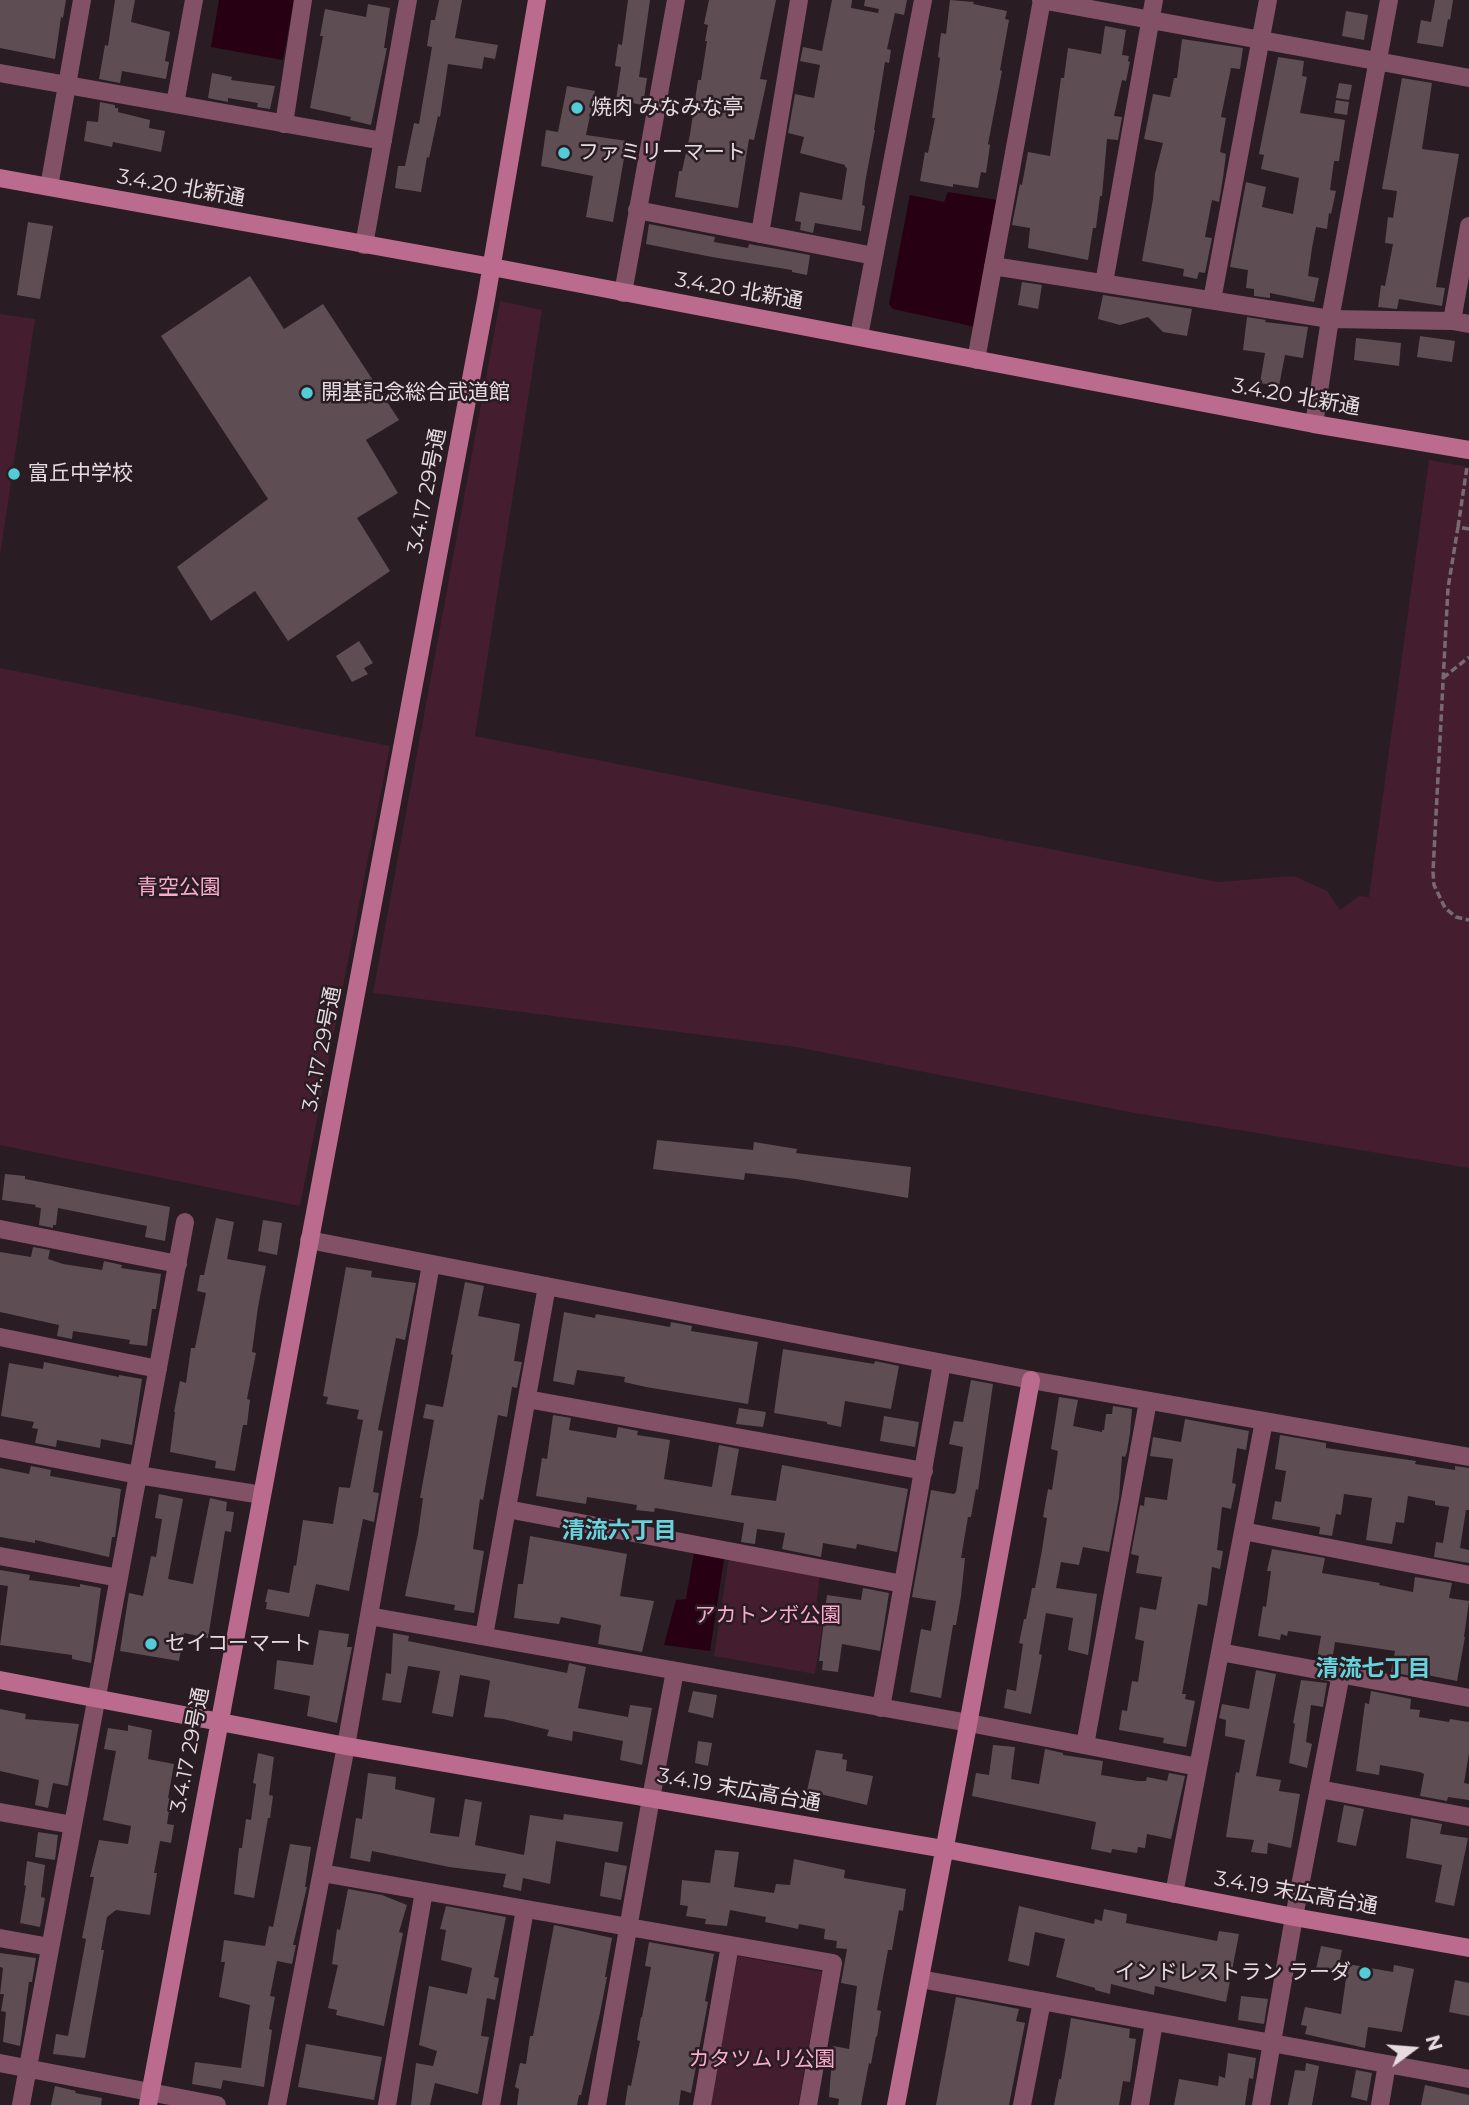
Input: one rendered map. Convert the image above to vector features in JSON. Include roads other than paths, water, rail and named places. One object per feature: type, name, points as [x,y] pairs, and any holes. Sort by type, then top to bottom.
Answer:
[{"type":"street","points":[[50,187],[82,0]]},
{"type":"street","points":[[175,104],[194,0]]},
{"type":"street","points":[[284,124],[303,0]]},
{"type":"street","points":[[363,245],[408,0]]},
{"type":"street","name":"3.4.17 29号通","points":[[149,2099],[492,267],[537,0]]},
{"type":"street","points":[[623,293],[676,0]]},
{"type":"street","points":[[760,234],[799,0]]},
{"type":"street","points":[[859,336],[923,0]]},
{"type":"street","points":[[976,360],[1042,0],[1469,78]]},
{"type":"street","points":[[1104,283],[1154,0]]},
{"type":"street","points":[[1212,300],[1268,0]]},
{"type":"street","points":[[1314,424],[1330,319],[1389,0]]},
{"type":"street","points":[[0,73],[383,141]]},
{"type":"street","name":"3.4.20 北新通","points":[[0,178],[859,336],[1314,424],[1468,458]]},
{"type":"street","points":[[637,210],[874,256]]},
{"type":"street","points":[[993,266],[1330,319],[1460,323],[1469,226]]},
{"type":"street","points":[[21,2105],[186,1222]]},
{"type":"street","points":[[0,1229],[178,1264]]},
{"type":"street","points":[[309,1240],[1031,1380],[1469,1457]]},
{"type":"street","points":[[277,2105],[346,1746],[431,1264]]},
{"type":"street","points":[[484,1636],[547,1286]]},
{"type":"street","points":[[0,1337],[158,1369]]},
{"type":"street","points":[[881,1707],[942,1363]]},
{"type":"street","points":[[896,2105],[1031,1380]]},
{"type":"street","points":[[527,1399],[923,1471]]},
{"type":"street","points":[[1085,1745],[1148,1401]]},
{"type":"street","points":[[1174,1894],[1264,1421]]},
{"type":"street","points":[[0,1448],[138,1475],[262,1495]]},
{"type":"street","points":[[507,1509],[904,1584]]},
{"type":"street","points":[[1243,1531],[1469,1574]]},
{"type":"street","points":[[0,1556],[119,1578]]},
{"type":"street","points":[[369,1616],[969,1723],[1198,1767]]},
{"type":"street","points":[[1220,1652],[1469,1698]]},
{"type":"street","points":[[597,2105],[650,1798],[675,1671]]},
{"type":"street","points":[[1261,2105],[1341,1674]]},
{"type":"street","name":"3.4.19 末広高台通","points":[[0,1680],[346,1746],[944,1849],[1469,1948]]},
{"type":"street","points":[[1319,1789],[1469,1817]]},
{"type":"street","points":[[0,1812],[73,1825]]},
{"type":"street","points":[[322,1873],[833,1964],[808,2105]]},
{"type":"street","points":[[387,2105],[424,1891]]},
{"type":"street","points":[[491,2105],[525,1909]]},
{"type":"street","points":[[0,1938],[50,1947]]},
{"type":"street","points":[[702,2105],[730,1945]]},
{"type":"street","points":[[919,1979],[1469,2079]]},
{"type":"street","points":[[1022,2105],[1042,2001]]},
{"type":"street","points":[[1140,2105],[1154,2022]]},
{"type":"street","points":[[0,2063],[28,2067],[149,2099],[217,2105]]},
{"type":"street","points":[[1380,2105],[1387,2064]]},
{"type":"place","name":"焼肉 みなみな亭","points":[[577,108]]},
{"type":"place","name":"ファミリーマート","points":[[564,153]]},
{"type":"place","name":"開基記念総合武道館","points":[[307,393]]},
{"type":"place","name":"富丘中学校","points":[[14,474]]},
{"type":"place","name":"セイコーマート","points":[[151,1644]]},
{"type":"place","name":"インドレストラン ラーダ","points":[[1365,1973]]},
{"type":"district","name":"清流六丁目","points":[[619,1531]]},
{"type":"district","name":"清流七丁目","points":[[1373,1669]]},
{"type":"park label","name":"青空公園","points":[[179,888]]},
{"type":"park label","name":"アカトンボ公園","points":[[768,1616]]},
{"type":"park label","name":"カタツムリ公園","points":[[762,2060]]}]
